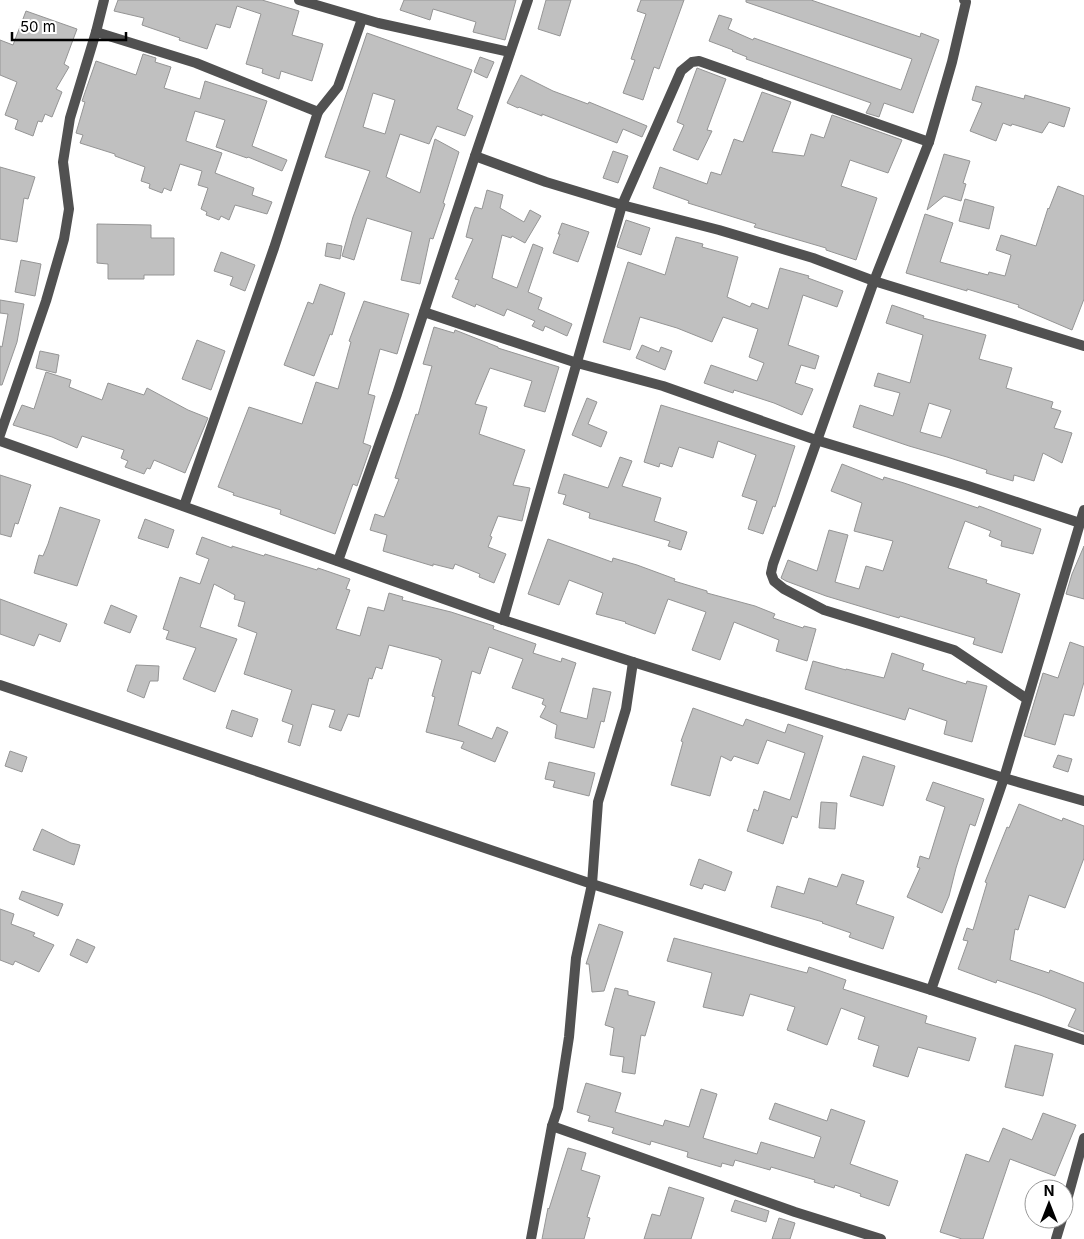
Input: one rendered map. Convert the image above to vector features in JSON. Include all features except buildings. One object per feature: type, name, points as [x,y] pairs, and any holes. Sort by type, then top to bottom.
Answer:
[{"type":"street","points":[[0,435],[46,301],[64,239],[69,209],[63,162],[70,118],[104,0]]},
{"type":"street","points":[[299,0],[362,19],[510,52]]},
{"type":"street","points":[[338,561],[397,394],[528,0]]},
{"type":"street","points":[[964,0],[966,2],[952,62],[929,142],[874,281],[816,440],[771,573],[774,581],[784,590],[824,610],[954,650],[1027,699]]},
{"type":"street","points":[[184,506],[274,248],[318,112],[338,87],[362,19]]},
{"type":"street","points":[[96,32],[196,63],[318,112]]},
{"type":"street","points":[[503,620],[622,205],[681,71],[692,62],[699,61],[929,142]]},
{"type":"street","points":[[475,156],[546,182],[804,255],[874,281],[1084,346]]},
{"type":"street","points":[[424,312],[577,363],[663,386],[816,440],[968,486],[1080,523]]},
{"type":"street","points":[[0,441],[503,620],[1004,778],[1084,801]]},
{"type":"street","points":[[931,990],[1004,778],[1084,510]]},
{"type":"street","points":[[531,1239],[552,1126],[558,1108],[569,1037],[576,958],[592,884],[598,802],[626,709],[633,662]]},
{"type":"street","points":[[0,684],[592,884],[1084,1040]]},
{"type":"street","points":[[552,1126],[795,1212],[881,1239]]},
{"type":"street","points":[[1073,1179],[1084,1138]]}]
